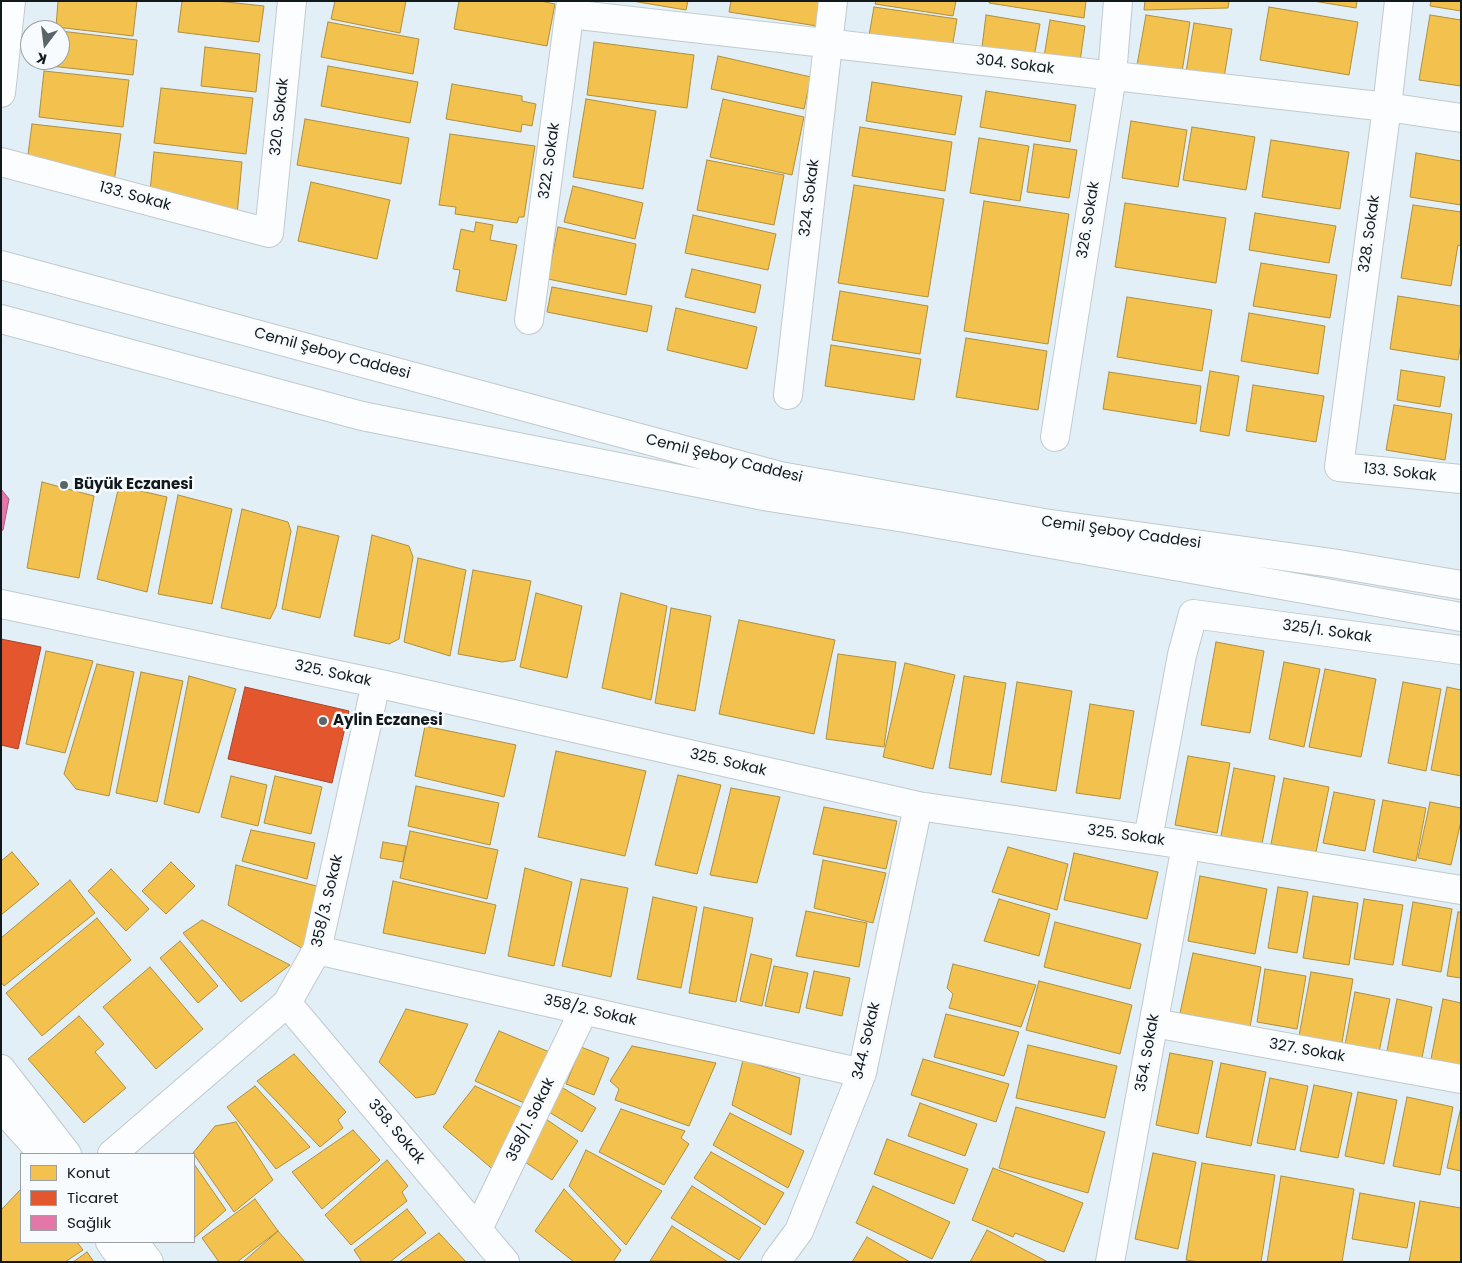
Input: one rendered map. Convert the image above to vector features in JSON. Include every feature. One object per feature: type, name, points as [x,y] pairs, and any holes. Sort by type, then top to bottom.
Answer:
[{"type":"street","points":[[1,93],[11,1]]},
{"type":"street","name":"320. Sokak","points":[[269,233],[292,1]]},
{"type":"street","name":"324. Sokak","points":[[788,395],[833,1]]},
{"type":"street","name":"326. Sokak","points":[[1056,437],[1112,76],[1118,1]]},
{"type":"street","name":"328. Sokak","points":[[1339,467],[1387,107],[1399,1]]},
{"type":"street","name":"304. Sokak","points":[[570,8],[828,44],[1387,107],[1461,118]]},
{"type":"street","name":"322. Sokak","points":[[529,320],[570,8]]},
{"type":"street","name":"133. Sokak","points":[[1,162],[269,233]]},
{"type":"street","name":"Cemil Şeboy Caddesi","points":[[1,265],[780,476],[1044,523],[1332,563],[1461,585]]},
{"type":"street","name":"Cemil Şeboy Caddesi","points":[[1,320],[362,416],[769,497],[915,520],[1461,617]]},
{"type":"street","name":"133. Sokak","points":[[1339,467],[1461,479]]},
{"type":"street","name":"325. Sokak","points":[[1,604],[376,683],[918,806],[1148,839],[1461,890]]},
{"type":"street","name":"325/1. Sokak","points":[[1148,839],[1182,655],[1194,614],[1461,650]]},
{"type":"street","name":"358/3. Sokak","points":[[113,1153],[288,1003],[318,950],[376,683]]},
{"type":"street","name":"344. Sokak","points":[[776,1262],[799,1231],[862,1073],[918,806]]},
{"type":"street","name":"354. Sokak","points":[[1110,1262],[1186,845]]},
{"type":"street","name":"358/2. Sokak","points":[[318,950],[862,1073]]},
{"type":"street","name":"358. Sokak","points":[[288,1003],[505,1262]]},
{"type":"street","name":"358/1. Sokak","points":[[478,1229],[584,1010]]},
{"type":"street","name":"327. Sokak","points":[[1154,1023],[1461,1079]]},
{"type":"street","points":[[1,1069],[67,1153]]},
{"type":"street","points":[[3,1114],[42,1153]]},
{"type":"street","points":[[111,1243],[124,1262]]},
{"type":"street","points":[[135,1243],[149,1262]]},
{"type":"building: Konut","points":[[58,1],[137,1],[133,36],[70,29],[70,20],[57,20]]},
{"type":"building: Konut","points":[[182,1],[217,1],[264,6],[259,42],[178,32]]},
{"type":"building: Konut","points":[[335,1],[406,1],[400,33],[331,19]]},
{"type":"building: Konut","points":[[459,1],[541,1],[555,4],[547,46],[454,29]]},
{"type":"building: Konut","points":[[632,1],[688,1],[686,10]]},
{"type":"building: Konut","points":[[731,1],[821,1],[817,26],[729,12]]},
{"type":"building: Konut","points":[[876,1],[956,1],[953,16],[875,4]]},
{"type":"building: Konut","points":[[989,1],[1086,1],[1084,18],[989,3]]},
{"type":"building: Konut","points":[[1145,1],[1229,1],[1228,8],[1144,10]]},
{"type":"building: Konut","points":[[1313,1],[1357,1],[1356,8]]},
{"type":"building: Konut","points":[[1431,1],[1461,1],[1461,11],[1430,6]]},
{"type":"building: Konut","points":[[874,7],[957,19],[951,54],[868,41]]},
{"type":"building: Konut","points":[[1269,7],[1358,22],[1349,75],[1260,60]]},
{"type":"building: Konut","points":[[986,15],[1040,24],[1033,63],[981,55]]},
{"type":"building: Konut","points":[[1146,15],[1190,22],[1182,72],[1137,65]]},
{"type":"building: Konut","points":[[1430,15],[1461,20],[1461,86],[1419,80]]},
{"type":"building: Konut","points":[[1050,20],[1085,26],[1079,69],[1043,63]]},
{"type":"building: Konut","points":[[328,22],[419,39],[413,74],[321,57]]},
{"type":"building: Konut","points":[[1194,23],[1232,29],[1224,78],[1186,72]]},
{"type":"building: Konut","points":[[70,32],[137,40],[133,75],[70,68]]},
{"type":"building: Konut","points":[[594,42],[694,55],[687,108],[587,95]]},
{"type":"building: Konut","points":[[205,47],[260,54],[256,92],[201,86]]},
{"type":"building: Konut","points":[[718,56],[811,77],[804,109],[711,89]]},
{"type":"building: Konut","points":[[328,66],[418,82],[410,123],[321,106]]},
{"type":"building: Konut","points":[[44,71],[129,80],[123,127],[39,117]]},
{"type":"building: Konut","points":[[872,82],[962,96],[955,135],[866,121]]},
{"type":"building: Konut","points":[[452,84],[522,96],[522,101],[536,104],[532,126],[522,124],[521,132],[446,119]]},
{"type":"building: Konut","points":[[161,88],[253,98],[246,154],[154,143]]},
{"type":"building: Konut","points":[[986,91],[1076,105],[1070,142],[980,127]]},
{"type":"building: Konut","points":[[586,99],[656,111],[643,189],[573,177]]},
{"type":"building: Konut","points":[[723,99],[804,117],[792,175],[710,157]]},
{"type":"building: Konut","points":[[305,119],[409,138],[401,184],[297,165]]},
{"type":"building: Konut","points":[[1131,121],[1187,130],[1178,187],[1122,178]]},
{"type":"building: Konut","points":[[32,124],[121,134],[114,182],[27,162]]},
{"type":"building: Konut","points":[[860,127],[952,142],[945,191],[852,176]]},
{"type":"building: Konut","points":[[1192,127],[1255,137],[1246,190],[1183,180]]},
{"type":"building: Konut","points":[[450,134],[535,146],[524,217],[519,217],[517,223],[455,214],[456,207],[439,205]]},
{"type":"building: Konut","points":[[979,138],[1029,146],[1020,201],[970,193]]},
{"type":"building: Konut","points":[[1271,140],[1349,152],[1340,209],[1262,197]]},
{"type":"building: Konut","points":[[1034,144],[1077,150],[1069,198],[1027,192]]},
{"type":"building: Konut","points":[[154,152],[242,162],[237,215],[150,191]]},
{"type":"building: Konut","points":[[1416,153],[1461,161],[1461,205],[1410,197]]},
{"type":"building: Konut","points":[[707,160],[784,175],[774,225],[697,210]]},
{"type":"building: Konut","points":[[311,182],[390,200],[377,259],[298,241]]},
{"type":"building: Konut","points":[[854,185],[944,199],[928,297],[838,283]]},
{"type":"building: Konut","points":[[573,186],[643,203],[635,239],[564,222]]},
{"type":"building: Konut","points":[[984,201],[1069,214],[1048,344],[964,331]]},
{"type":"building: Konut","points":[[1125,203],[1226,218],[1216,283],[1115,267]]},
{"type":"building: Konut","points":[[1413,205],[1461,212],[1461,246],[1458,245],[1451,286],[1401,278]]},
{"type":"building: Konut","points":[[1255,213],[1336,226],[1329,263],[1249,250]]},
{"type":"building: Konut","points":[[693,215],[776,234],[768,270],[685,253]]},
{"type":"building: Konut","points":[[476,222],[493,225],[490,240],[517,245],[506,301],[456,291],[460,270],[453,269],[461,229],[474,232]]},
{"type":"building: Konut","points":[[558,227],[636,244],[626,295],[548,279]]},
{"type":"building: Konut","points":[[1261,263],[1337,275],[1330,318],[1253,306]]},
{"type":"building: Konut","points":[[692,269],[761,285],[755,313],[685,297]]},
{"type":"building: Konut","points":[[552,287],[652,306],[647,332],[547,312]]},
{"type":"building: Konut","points":[[840,291],[928,306],[920,354],[832,340]]},
{"type":"building: Konut","points":[[1398,296],[1461,306],[1461,344],[1458,360],[1390,349]]},
{"type":"building: Konut","points":[[1127,297],[1212,310],[1202,371],[1117,357]]},
{"type":"building: Konut","points":[[676,308],[757,327],[747,369],[667,350]]},
{"type":"building: Konut","points":[[1249,313],[1325,326],[1318,374],[1241,361]]},
{"type":"building: Konut","points":[[966,338],[1047,351],[1038,410],[956,397]]},
{"type":"building: Konut","points":[[831,345],[921,359],[914,400],[825,386]]},
{"type":"building: Konut","points":[[1401,370],[1445,377],[1440,407],[1397,400]]},
{"type":"building: Konut","points":[[1210,371],[1239,376],[1229,436],[1200,431]]},
{"type":"building: Konut","points":[[1109,372],[1201,386],[1196,424],[1103,409]]},
{"type":"building: Konut","points":[[1253,385],[1324,396],[1316,442],[1246,431]]},
{"type":"building: Konut","points":[[1394,405],[1452,414],[1445,460],[1386,450]]},
{"type":"building: Konut","points":[[42,482],[94,496],[79,578],[27,568]]},
{"type":"building: Konut","points":[[119,486],[167,497],[147,592],[97,579]]},
{"type":"building: Konut","points":[[178,495],[232,509],[212,604],[158,594]]},
{"type":"building: Konut","points":[[242,509],[288,522],[291,531],[276,607],[270,619],[221,608]]},
{"type":"building: Konut","points":[[298,526],[339,536],[320,618],[282,609]]},
{"type":"building: Konut","points":[[372,535],[409,546],[413,557],[399,639],[389,644],[354,636]]},
{"type":"building: Konut","points":[[418,558],[466,570],[450,656],[404,642]]},
{"type":"building: Konut","points":[[473,570],[531,581],[515,660],[502,662],[458,654]]},
{"type":"building: Konut","points":[[536,593],[582,606],[567,678],[520,667]]},
{"type":"building: Konut","points":[[621,593],[667,606],[651,700],[602,688]]},
{"type":"building: Konut","points":[[671,608],[711,616],[695,711],[655,703]]},
{"type":"building: Konut","points":[[739,620],[835,640],[814,734],[719,714]]},
{"type":"building: Konut","points":[[1216,642],[1264,651],[1250,733],[1201,725]]},
{"type":"building: Konut","points":[[46,651],[93,661],[65,753],[26,744]]},
{"type":"building: Konut","points":[[838,654],[896,662],[884,747],[826,739]]},
{"type":"building: Konut","points":[[1284,662],[1320,669],[1304,747],[1269,739]]},
{"type":"building: Konut","points":[[905,663],[955,675],[933,769],[883,757]]},
{"type":"building: Konut","points":[[97,664],[134,672],[109,796],[76,789],[64,774]]},
{"type":"building: Konut","points":[[1325,669],[1376,679],[1361,757],[1309,747]]},
{"type":"building: Konut","points":[[141,672],[183,681],[157,802],[116,793]]},
{"type":"building: Konut","points":[[189,676],[236,689],[199,813],[164,804]]},
{"type":"building: Konut","points":[[964,676],[1006,683],[991,775],[949,768]]},
{"type":"building: Konut","points":[[1017,682],[1072,691],[1056,791],[1001,782]]},
{"type":"building: Konut","points":[[1403,682],[1441,689],[1426,771],[1388,763]]},
{"type":"building: Konut","points":[[1447,687],[1461,690],[1461,776],[1431,770]]},
{"type":"building: Konut","points":[[1090,704],[1134,711],[1120,799],[1076,793]]},
{"type":"building: Konut","points":[[425,726],[516,745],[504,797],[415,776]]},
{"type":"building: Konut","points":[[556,751],[646,771],[625,856],[538,837]]},
{"type":"building: Konut","points":[[1188,756],[1230,763],[1217,833],[1175,825]]},
{"type":"building: Konut","points":[[1234,768],[1275,776],[1262,844],[1221,836]]},
{"type":"building: Konut","points":[[678,775],[721,785],[697,874],[655,865]]},
{"type":"building: Konut","points":[[231,776],[267,785],[258,826],[221,817]]},
{"type":"building: Konut","points":[[275,776],[322,787],[311,834],[264,823]]},
{"type":"building: Konut","points":[[1284,778],[1329,787],[1316,852],[1271,844]]},
{"type":"building: Konut","points":[[416,786],[499,803],[490,845],[408,826]]},
{"type":"building: Konut","points":[[731,788],[780,797],[757,883],[710,875]]},
{"type":"building: Konut","points":[[1334,792],[1375,800],[1365,851],[1323,843]]},
{"type":"building: Konut","points":[[1383,800],[1426,808],[1416,861],[1373,852]]},
{"type":"building: Konut","points":[[1430,802],[1461,808],[1461,821],[1451,865],[1418,858]]},
{"type":"building: Konut","points":[[824,807],[897,821],[886,869],[813,854]]},
{"type":"building: Konut","points":[[251,830],[315,843],[307,879],[242,861]]},
{"type":"building: Konut","points":[[410,831],[498,850],[487,899],[400,878]]},
{"type":"building: Konut","points":[[383,842],[406,846],[403,862],[380,858]]},
{"type":"building: Konut","points":[[1008,847],[1068,864],[1057,910],[992,892]]},
{"type":"building: Konut","points":[[12,852],[39,884],[1,915],[1,861]]},
{"type":"building: Konut","points":[[1074,853],[1158,872],[1147,919],[1064,900]]},
{"type":"building: Konut","points":[[823,860],[886,873],[873,923],[814,908]]},
{"type":"building: Konut","points":[[171,862],[195,886],[166,914],[142,891]]},
{"type":"building: Konut","points":[[236,865],[324,888],[305,950],[228,905]]},
{"type":"building: Konut","points":[[525,868],[572,882],[554,966],[508,956]]},
{"type":"building: Konut","points":[[111,869],[149,909],[126,931],[88,891]]},
{"type":"building: Konut","points":[[1200,876],[1267,889],[1255,954],[1188,941]]},
{"type":"building: Konut","points":[[581,879],[628,888],[611,977],[562,966]]},
{"type":"building: Konut","points":[[70,880],[95,913],[4,986],[1,982],[1,938]]},
{"type":"building: Konut","points":[[393,881],[496,905],[485,954],[383,933]]},
{"type":"building: Konut","points":[[1278,887],[1308,892],[1297,953],[1268,948]]},
{"type":"building: Konut","points":[[1313,896],[1358,903],[1349,965],[1303,958]]},
{"type":"building: Konut","points":[[653,897],[697,907],[681,988],[637,979]]},
{"type":"building: Konut","points":[[999,899],[1050,914],[1039,956],[984,941]]},
{"type":"building: Konut","points":[[1364,899],[1403,905],[1393,965],[1354,959]]},
{"type":"building: Konut","points":[[1413,902],[1452,909],[1441,972],[1402,965]]},
{"type":"building: Konut","points":[[704,907],[753,918],[736,1002],[689,993]]},
{"type":"building: Konut","points":[[806,911],[867,923],[859,967],[796,956]]},
{"type":"building: Konut","points":[[1458,912],[1461,912],[1461,978],[1447,976]]},
{"type":"building: Konut","points":[[97,918],[131,960],[42,1036],[6,993]]},
{"type":"building: Konut","points":[[202,920],[290,965],[241,1002],[183,933]]},
{"type":"building: Konut","points":[[1055,922],[1141,944],[1130,989],[1044,967]]},
{"type":"building: Konut","points":[[180,941],[218,986],[198,1003],[160,958]]},
{"type":"building: Konut","points":[[1193,953],[1261,967],[1250,1027],[1180,1013]]},
{"type":"building: Konut","points":[[751,954],[772,959],[762,1006],[740,1001]]},
{"type":"building: Konut","points":[[953,964],[1036,985],[1021,1027],[949,1008],[953,994],[947,988]]},
{"type":"building: Konut","points":[[774,966],[808,973],[799,1013],[765,1006]]},
{"type":"building: Konut","points":[[150,967],[203,1029],[156,1069],[103,1007]]},
{"type":"building: Konut","points":[[1265,969],[1306,976],[1297,1029],[1257,1022]]},
{"type":"building: Konut","points":[[814,971],[850,978],[842,1016],[806,1008]]},
{"type":"building: Konut","points":[[1311,972],[1353,979],[1341,1048],[1298,1041]]},
{"type":"building: Konut","points":[[1039,981],[1132,1005],[1120,1054],[1026,1030]]},
{"type":"building: Konut","points":[[1355,992],[1390,999],[1379,1052],[1345,1045]]},
{"type":"building: Konut","points":[[1397,999],[1432,1007],[1421,1063],[1386,1056]]},
{"type":"building: Konut","points":[[1443,999],[1461,1003],[1461,1071],[1430,1064]]},
{"type":"building: Konut","points":[[406,1009],[468,1024],[435,1094],[416,1098],[379,1062]]},
{"type":"building: Konut","points":[[946,1014],[1019,1032],[1004,1076],[934,1057]]},
{"type":"building: Konut","points":[[79,1016],[104,1044],[95,1052],[126,1088],[84,1123],[28,1059]]},
{"type":"building: Konut","points":[[499,1031],[559,1056],[533,1107],[475,1081]]},
{"type":"building: Konut","points":[[1028,1045],[1117,1066],[1105,1118],[1016,1098]]},
{"type":"building: Konut","points":[[632,1046],[716,1063],[689,1126],[615,1100],[619,1089],[610,1081]]},
{"type":"building: Konut","points":[[581,1047],[609,1058],[594,1095],[566,1084]]},
{"type":"building: Konut","points":[[1170,1053],[1213,1061],[1198,1134],[1156,1125]]},
{"type":"building: Konut","points":[[294,1054],[346,1112],[338,1120],[343,1128],[320,1147],[257,1081]]},
{"type":"building: Konut","points":[[923,1059],[1009,1084],[996,1122],[911,1095]]},
{"type":"building: Konut","points":[[743,1060],[800,1078],[791,1135],[732,1105]]},
{"type":"building: Konut","points":[[1221,1063],[1266,1072],[1251,1146],[1206,1137]]},
{"type":"building: Konut","points":[[1270,1078],[1308,1086],[1295,1150],[1257,1143]]},
{"type":"building: Konut","points":[[558,1085],[596,1108],[582,1132],[544,1109]]},
{"type":"building: Konut","points":[[1314,1085],[1352,1093],[1338,1158],[1300,1151]]},
{"type":"building: Konut","points":[[255,1086],[310,1147],[276,1169],[227,1107]]},
{"type":"building: Konut","points":[[475,1086],[531,1112],[496,1172],[443,1127]]},
{"type":"building: Konut","points":[[1358,1092],[1397,1100],[1384,1164],[1345,1156]]},
{"type":"building: Konut","points":[[1407,1097],[1453,1107],[1440,1175],[1393,1166]]},
{"type":"building: Konut","points":[[920,1103],[977,1124],[965,1156],[908,1136]]},
{"type":"building: Konut","points":[[1016,1107],[1105,1132],[1088,1193],[999,1168]]},
{"type":"building: Konut","points":[[1461,1107],[1461,1171],[1447,1168]]},
{"type":"building: Konut","points":[[621,1109],[685,1131],[681,1138],[689,1144],[664,1185],[599,1152]]},
{"type":"building: Konut","points":[[730,1113],[804,1151],[788,1188],[713,1145]]},
{"type":"building: Konut","points":[[543,1117],[578,1141],[552,1180],[516,1156]]},
{"type":"building: Konut","points":[[236,1122],[273,1180],[234,1212],[195,1156],[195,1153],[193,1153],[215,1126]]},
{"type":"building: Konut","points":[[353,1130],[380,1160],[322,1209],[292,1172]]},
{"type":"building: Konut","points":[[887,1139],[968,1169],[954,1204],[874,1174]]},
{"type":"building: Konut","points":[[586,1150],[662,1191],[626,1245],[569,1186]]},
{"type":"building: Konut","points":[[711,1152],[784,1193],[765,1225],[694,1178]]},
{"type":"building: Konut","points":[[1153,1153],[1196,1162],[1178,1249],[1135,1239]]},
{"type":"building: Konut","points":[[387,1160],[408,1186],[402,1192],[407,1201],[351,1245],[325,1215]]},
{"type":"building: Konut","points":[[1202,1163],[1275,1175],[1261,1262],[1200,1262],[1186,1260]]},
{"type":"building: Konut","points":[[195,1165],[226,1210],[195,1237]]},
{"type":"building: Konut","points":[[993,1168],[1083,1203],[1064,1252],[1015,1233],[1013,1237],[972,1220]]},
{"type":"building: Konut","points":[[1281,1176],[1354,1189],[1342,1262],[1267,1262]]},
{"type":"building: Konut","points":[[692,1186],[761,1228],[739,1260],[671,1218]]},
{"type":"building: Konut","points":[[873,1186],[950,1222],[932,1259],[856,1223]]},
{"type":"building: Konut","points":[[564,1189],[621,1250],[613,1262],[574,1262],[535,1231]]},
{"type":"building: Konut","points":[[20,1190],[20,1243],[78,1243],[83,1250],[65,1262],[1,1262],[1,1210]]},
{"type":"building: Konut","points":[[1360,1193],[1415,1203],[1407,1248],[1352,1239]]},
{"type":"building: Konut","points":[[255,1199],[278,1231],[237,1262],[219,1262],[202,1238]]},
{"type":"building: Konut","points":[[1420,1201],[1461,1208],[1461,1262],[1409,1262]]},
{"type":"building: Konut","points":[[407,1209],[426,1233],[390,1262],[362,1262],[354,1250]]},
{"type":"building: Konut","points":[[672,1226],[728,1262],[650,1261]]},
{"type":"building: Konut","points":[[987,1230],[1048,1262],[970,1262]]},
{"type":"building: Konut","points":[[278,1231],[305,1262],[243,1262]]},
{"type":"building: Konut","points":[[439,1233],[466,1262],[399,1262]]},
{"type":"building: Konut","points":[[867,1237],[910,1262],[852,1262]]},
{"type":"building: Konut","points":[[87,1252],[94,1262],[73,1262]]},
{"type":"building: Ticaret","points":[[1,639],[41,647],[18,749],[1,745]]},
{"type":"building: Ticaret","points":[[245,687],[349,711],[332,783],[228,759]]},
{"type":"building: Sağlık","points":[[1,489],[9,499],[3,530],[1,531]]},
{"type":"place","name":"Büyük Eczanesi","points":[[64,485]]},
{"type":"place","name":"Aylin Eczanesi","points":[[323,721]]}]
